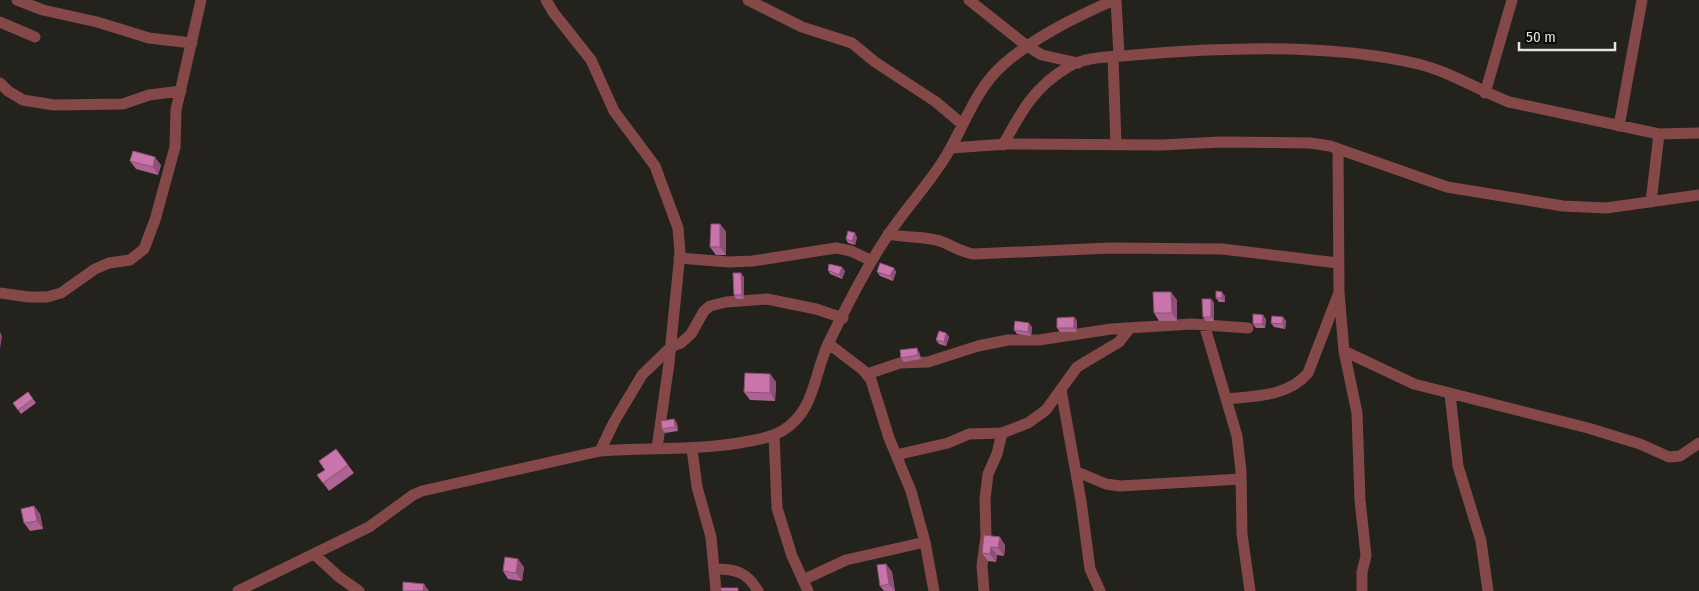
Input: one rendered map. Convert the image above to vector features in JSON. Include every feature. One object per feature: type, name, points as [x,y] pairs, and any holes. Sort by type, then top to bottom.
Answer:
[{"type":"street","points":[[18,0],[43,10],[97,22],[148,38],[192,43]]},
{"type":"street","points":[[0,293],[28,297],[47,297],[67,290],[96,269],[109,263],[130,260],[141,254],[148,240],[171,163],[176,141],[176,110],[201,0]]},
{"type":"street","points":[[546,0],[553,12],[591,60],[614,111],[655,166],[678,228],[679,258],[671,347],[657,448]]},
{"type":"street","points":[[748,0],[802,27],[852,43],[881,66],[936,102],[962,124]]},
{"type":"street","points":[[970,0],[1042,56],[1078,63]]},
{"type":"street","points":[[238,591],[369,527],[413,495],[422,491],[600,451],[657,448],[692,449],[734,444],[774,436],[799,420],[808,402],[829,344],[872,261],[888,234],[951,148],[962,124],[987,81],[1003,65],[1027,46],[1053,30],[1115,0],[1116,145]]},
{"type":"street","points":[[1485,93],[1512,0]]},
{"type":"street","points":[[1619,126],[1642,0]]},
{"type":"street","points":[[0,22],[35,37]]},
{"type":"street","points":[[1003,144],[1028,100],[1068,67],[1088,60],[1208,50],[1305,51],[1391,58],[1441,70],[1485,93],[1509,102],[1579,115],[1659,134],[1699,133]]},
{"type":"street","points":[[0,83],[8,91],[23,100],[54,105],[123,104],[150,95],[180,91]]},
{"type":"street","points":[[1651,202],[1659,134]]},
{"type":"street","points":[[951,148],[1003,144],[1116,145],[1282,141],[1322,144],[1418,178],[1476,192],[1592,209],[1699,195]]},
{"type":"street","points":[[1338,149],[1339,292],[1344,351],[1356,413],[1360,500],[1366,556],[1362,572],[1362,591]]},
{"type":"street","points":[[888,234],[929,238],[941,241],[953,249],[974,254],[1110,248],[1222,249],[1338,263]]},
{"type":"street","points":[[679,258],[729,262],[753,261],[836,248],[851,251],[872,261]]},
{"type":"street","points":[[1227,399],[1270,394],[1300,383],[1308,373],[1339,292]]},
{"type":"street","points":[[600,451],[614,422],[642,375],[671,347],[681,343],[691,334],[704,310],[710,306],[726,302],[767,299],[816,309],[843,318]]},
{"type":"street","points":[[1204,324],[1238,436],[1242,534],[1250,591]]},
{"type":"street","points":[[867,374],[900,363],[932,361],[996,342],[1039,340],[1111,328],[1204,324],[1248,328]]},
{"type":"street","points":[[896,455],[948,443],[968,434],[1002,433],[1035,419],[1046,410],[1078,367],[1119,342],[1130,328]]},
{"type":"street","points":[[829,344],[867,374],[872,382],[896,455],[911,491],[925,542],[934,591]]},
{"type":"street","points":[[1344,351],[1414,384],[1588,428],[1640,444],[1669,457],[1680,456],[1699,443]]},
{"type":"street","points":[[1061,390],[1077,472],[1090,569],[1100,591]]},
{"type":"street","points":[[1450,394],[1461,480],[1481,541],[1488,591]]},
{"type":"street","points":[[984,591],[982,566],[986,536],[985,498],[988,474],[997,454],[1002,433]]},
{"type":"street","points":[[774,436],[777,508],[792,556],[808,591]]},
{"type":"street","points":[[692,449],[696,487],[711,537],[716,591]]},
{"type":"street","points":[[1077,472],[1106,484],[1120,486],[1241,479]]},
{"type":"street","points":[[803,580],[846,560],[925,542]]},
{"type":"street","points":[[314,554],[359,591]]},
{"type":"street","points":[[715,569],[738,570],[748,576],[758,591]]},
{"type":"building","points":[[133,151],[155,157],[153,167],[130,161]]},
{"type":"building","points":[[711,224],[720,224],[720,247],[710,247]]},
{"type":"building","points":[[848,231],[855,233],[852,241],[846,239]]},
{"type":"building","points":[[880,263],[894,268],[890,276],[877,272]]},
{"type":"building","points":[[829,264],[842,267],[839,275],[828,270]]},
{"type":"building","points":[[733,273],[741,273],[742,295],[734,295]]},
{"type":"building","points":[[1216,291],[1222,292],[1222,298],[1216,298]]},
{"type":"building","points":[[1153,292],[1171,292],[1172,313],[1154,313]]},
{"type":"building","points":[[1202,299],[1211,299],[1211,317],[1203,317]]},
{"type":"building","points":[[1253,314],[1263,315],[1262,324],[1253,324]]},
{"type":"building","points":[[1272,316],[1283,317],[1282,324],[1271,323]]},
{"type":"building","points":[[1074,317],[1074,328],[1057,328],[1057,318]]},
{"type":"building","points":[[1015,321],[1029,323],[1028,332],[1014,330]]},
{"type":"building","points":[[939,331],[946,333],[944,342],[936,340]]},
{"type":"building","points":[[917,348],[918,355],[901,358],[900,350]]},
{"type":"building","points":[[745,373],[770,374],[770,393],[744,392]]},
{"type":"building","points":[[28,392],[33,399],[18,410],[13,403]]},
{"type":"building","points":[[674,419],[675,427],[662,429],[661,421]]},
{"type":"building","points":[[336,449],[348,465],[323,483],[317,475],[325,470],[319,461]]},
{"type":"building","points":[[34,506],[37,521],[24,523],[21,509]]},
{"type":"building","points":[[984,535],[1000,537],[998,548],[991,547],[990,554],[982,553]]},
{"type":"building","points":[[505,557],[518,559],[516,573],[503,571]]},
{"type":"building","points":[[886,564],[889,584],[880,586],[877,565]]},
{"type":"building","points":[[403,582],[424,584],[423,591],[403,591]]},
{"type":"building","points":[[721,588],[738,588],[738,591],[721,591]]}]
